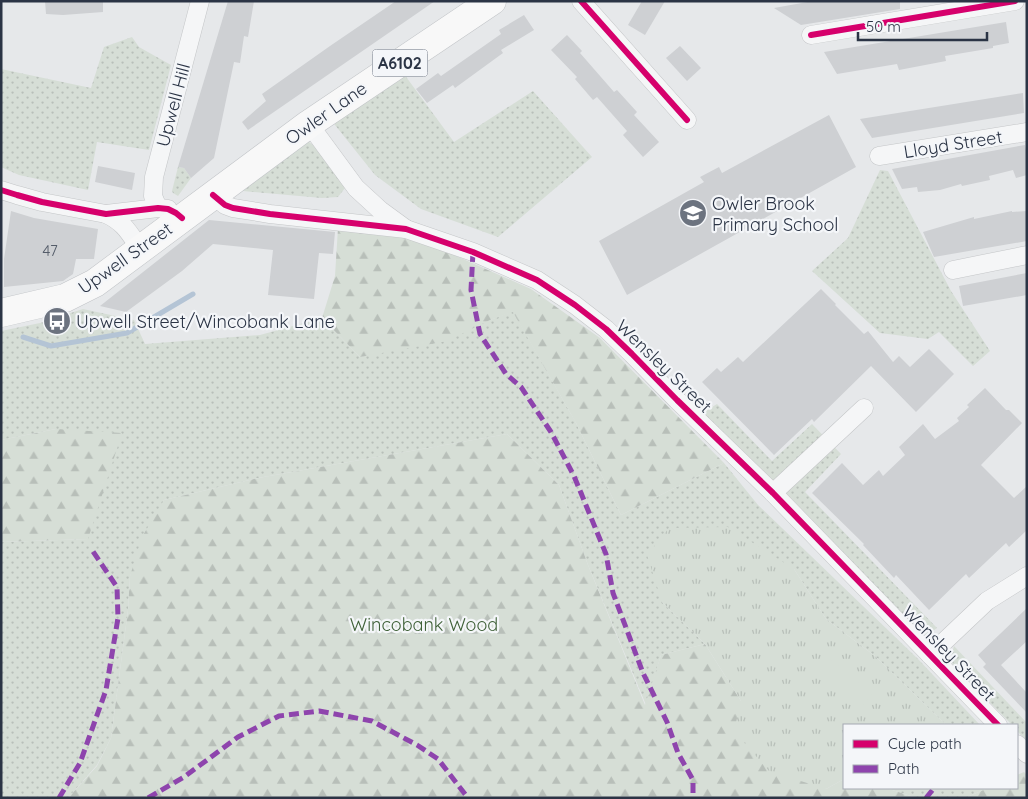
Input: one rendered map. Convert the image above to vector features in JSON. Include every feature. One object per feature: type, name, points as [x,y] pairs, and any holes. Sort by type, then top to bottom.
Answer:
[{"type":"main road","name":"Owler Lane","points":[[213,195],[309,124],[492,1]]},
{"type":"main road","name":"Upwell Street","points":[[1,313],[65,298],[84,290],[141,250],[170,213],[213,195]]},
{"type":"street","name":"Upwell Hill","points":[[170,213],[153,196],[154,178],[200,1]]},
{"type":"street","points":[[581,1],[687,120]]},
{"type":"street","points":[[811,35],[1015,1]]},
{"type":"street","name":"Wensley Street","points":[[309,124],[356,188],[380,210],[406,229]]},
{"type":"street","name":"Lloyd Street","points":[[879,156],[1027,132]]},
{"type":"street","points":[[348,222],[357,208],[356,188]]},
{"type":"street","points":[[1,190],[42,202],[106,214],[170,213]]},
{"type":"street","name":"Wensley Street","points":[[213,195],[225,205],[233,208],[406,229],[473,252],[537,280],[575,305],[617,339],[773,493],[997,724]]},
{"type":"street","points":[[106,214],[124,226],[141,250]]},
{"type":"street","points":[[953,270],[1027,255]]},
{"type":"street","points":[[773,493],[864,408]]},
{"type":"street","points":[[930,655],[987,601],[1027,576]]},
{"type":"street","points":[[1018,745],[1027,754]]},
{"type":"green space","points":[[132,37],[139,47],[171,65],[149,150],[97,142],[88,190],[19,175],[1,167],[1,69],[91,88],[104,47]]},
{"type":"green space","points":[[401,70],[454,142],[533,91],[592,157],[498,237],[421,209],[375,175],[331,120]]},
{"type":"green space","points":[[305,139],[317,148],[345,188],[338,197],[322,198],[243,191],[242,184]]},
{"type":"green space","points":[[178,167],[184,168],[191,178],[178,196],[172,191]]},
{"type":"green space","points":[[880,170],[888,171],[951,291],[990,351],[973,366],[939,332],[928,339],[880,333],[812,271],[848,238]]},
{"type":"green space","points":[[338,228],[379,231],[436,247],[531,289],[600,338],[724,463],[621,515],[576,423],[513,312],[490,320],[447,341],[360,357],[322,318],[335,276]]},
{"type":"green space","points":[[83,309],[134,320],[145,344],[260,335],[322,318],[360,357],[490,320],[513,311],[576,423],[621,515],[724,463],[758,505],[918,659],[979,724],[945,724],[875,656],[826,619],[794,569],[662,602],[705,644],[661,655],[646,705],[588,565],[559,485],[507,434],[258,478],[164,500],[130,576],[128,610],[111,738],[97,765],[68,798],[1,798],[1,542],[88,539],[56,429],[1,440],[1,331],[40,323]]},
{"type":"green space","points":[[717,404],[772,461],[812,424],[841,454],[805,492],[937,628],[926,636],[918,632],[702,413]]},
{"type":"green space","points":[[56,429],[122,433],[88,539],[1,542],[1,440]]},
{"type":"green space","name":"Wincobank Wood","points":[[507,434],[559,485],[588,565],[645,705],[661,655],[705,644],[741,701],[826,789],[843,780],[843,789],[889,789],[917,798],[68,798],[97,766],[111,738],[128,610],[130,576],[142,537],[164,500],[258,478]]},
{"type":"green space","points":[[728,527],[794,569],[826,619],[875,656],[945,724],[843,724],[843,780],[826,789],[769,771],[734,731],[741,701],[705,644],[662,602],[647,555],[669,528]]},
{"type":"green space","points":[[954,646],[1027,723],[1027,741],[1018,732],[1018,724],[1011,724],[953,665],[951,656]]},
{"type":"green space","points":[[832,660],[872,694],[860,709],[819,674]]},
{"type":"green space","points":[[1024,772],[1027,775],[1027,798],[965,798],[986,789],[1018,789],[1018,775]]},
{"type":"green space","points":[[889,789],[986,789],[965,798],[917,798]]},
{"type":"building","points":[[45,1],[103,1],[103,12],[63,15],[46,14]]},
{"type":"building","points":[[228,1],[254,1],[248,37],[244,36],[240,63],[234,62],[214,158],[191,178],[184,168],[178,167]]},
{"type":"building","points":[[396,1],[435,1],[248,130],[242,122],[266,101],[262,94]]},
{"type":"building","points":[[642,1],[665,1],[645,35],[628,25]]},
{"type":"building","points":[[813,1],[900,1],[900,9],[801,25],[774,8]]},
{"type":"building","points":[[524,15],[534,30],[501,50],[503,53],[455,88],[453,85],[427,103],[416,89],[438,73],[441,76],[501,34],[499,30]]},
{"type":"building","points":[[1006,22],[1009,43],[993,46],[993,48],[945,56],[946,61],[899,70],[897,64],[837,74],[824,52]]},
{"type":"building","points":[[567,35],[614,92],[617,90],[637,112],[634,115],[659,142],[643,157],[623,135],[627,131],[597,97],[593,100],[575,79],[577,77],[551,50]]},
{"type":"building","points":[[680,46],[701,68],[687,81],[666,58]]},
{"type":"building","points":[[1023,93],[1024,113],[872,138],[860,119]]},
{"type":"building","points":[[829,115],[856,167],[627,295],[599,241],[704,182],[700,177],[719,167],[722,173]]},
{"type":"building","points":[[1025,145],[1027,175],[1016,178],[1013,170],[989,176],[990,180],[962,186],[961,184],[940,190],[918,192],[917,187],[902,189],[892,169]]},
{"type":"building","points":[[98,166],[135,173],[132,190],[95,182]]},
{"type":"building","points":[[11,211],[34,218],[98,229],[94,259],[76,259],[73,274],[63,281],[4,287],[4,259]]},
{"type":"building","points":[[1012,211],[1027,211],[1027,241],[934,257],[923,232],[974,217],[974,219]]},
{"type":"building","points":[[209,220],[335,232],[333,254],[319,253],[314,299],[268,295],[273,250],[213,244],[182,271],[126,312],[100,306]]},
{"type":"building","points":[[1027,273],[1027,295],[963,306],[959,286]]},
{"type":"building","points":[[821,289],[864,334],[868,331],[893,362],[899,356],[910,367],[929,349],[954,374],[916,412],[871,366],[814,422],[812,419],[774,455],[702,382],[717,368],[721,372],[738,357],[743,362]]},
{"type":"building","points":[[985,388],[1006,410],[1009,410],[1022,423],[981,465],[1014,498],[1027,486],[1027,530],[1009,547],[1006,543],[969,578],[966,574],[929,610],[896,575],[894,578],[864,544],[812,493],[842,463],[863,485],[879,470],[883,476],[905,455],[899,447],[923,424],[935,439],[959,421],[957,418],[969,407],[967,405]]},
{"type":"building","points":[[1027,608],[1027,641],[1001,665],[1027,693],[1027,713],[983,667],[986,664],[978,655]]},
{"type":"waterway","points":[[23,337],[51,346],[127,333],[193,294]]},
{"type":"marked path","points":[[473,252],[471,290],[480,334],[506,374],[521,387],[551,432],[574,476],[606,554],[613,593],[643,673],[667,722],[678,753],[693,780],[693,798]]},
{"type":"marked path","points":[[59,798],[80,763],[106,690],[118,618],[117,587],[92,550]]},
{"type":"marked path","points":[[148,798],[184,777],[238,737],[279,716],[319,711],[372,721],[417,745],[438,759],[468,798]]},
{"type":"marked path","points":[[926,798],[933,789]]},
{"type":"cycle path","points":[[581,1],[687,120]]},
{"type":"cycle path","points":[[811,35],[1015,1]]},
{"type":"cycle path","points":[[1,190],[42,202],[106,214],[158,208],[168,209],[182,218]]},
{"type":"cycle path","points":[[213,195],[225,205],[233,208],[406,229],[473,252],[537,280],[575,305],[606,329],[773,493],[997,724]]},
{"type":"place","name":"Owler Brook Primary School","points":[[693,213]]},
{"type":"place","name":"Upwell Street/Wincobank Lane","points":[[57,321]]}]
